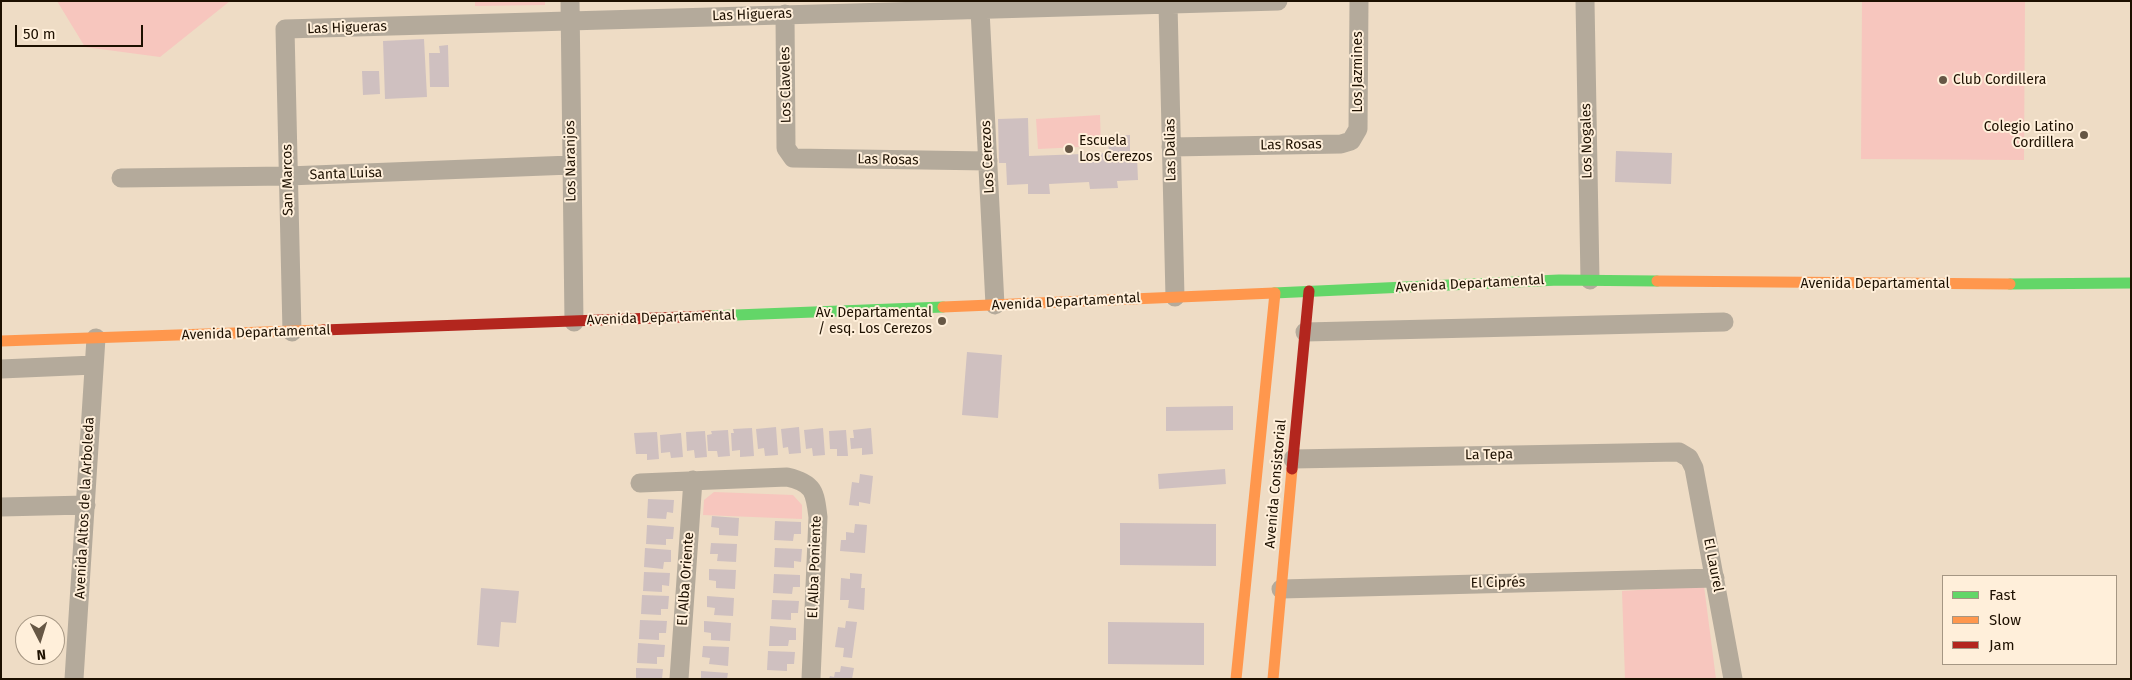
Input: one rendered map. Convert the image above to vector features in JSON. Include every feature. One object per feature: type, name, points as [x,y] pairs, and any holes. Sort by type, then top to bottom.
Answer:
[{"type":"street","name":"Los Naranjos","points":[[570,1],[574,322]]},
{"type":"street","name":"Las Higueras","points":[[285,29],[980,10],[1076,4],[1278,1]]},
{"type":"street","name":"Los Jazmines","points":[[1351,141],[1358,129],[1358,1]]},
{"type":"street","name":"Los Nogales","points":[[1585,1],[1590,280]]},
{"type":"street","name":"Las Dalias","points":[[1168,4],[1175,296]]},
{"type":"street","name":"Los Cerezos","points":[[980,10],[995,305]]},
{"type":"street","name":"Los Claveles","points":[[785,14],[786,148],[790,156]]},
{"type":"street","name":"San Marcos","points":[[285,29],[292,332]]},
{"type":"street","name":"Las Rosas","points":[[1171,147],[1341,144],[1351,141]]},
{"type":"street","name":"Las Rosas","points":[[790,156],[797,159],[988,161]]},
{"type":"street","name":"Santa Luisa","points":[[121,178],[288,176],[572,165]]},
{"type":"street","name":"Avenida Departamental","points":[[1,341],[574,322],[1590,280],[2003,284],[2131,283]]},
{"type":"street","name":"Avenida Consistorial","points":[[1273,679],[1309,291]]},
{"type":"street","name":"Avenida Consistorial","points":[[1236,679],[1275,293]]},
{"type":"street","points":[[1305,332],[1724,322]]},
{"type":"street","name":"Avenida Altos de la Arboleda","points":[[74,679],[96,338]]},
{"type":"street","points":[[1,369],[94,365]]},
{"type":"street","points":[[1267,374],[1284,368],[1301,376]]},
{"type":"street","name":"La Tepa","points":[[1293,459],[1673,450],[1684,455]]},
{"type":"street","name":"El Laurel","points":[[1684,455],[1694,468],[1716,578],[1733,679]]},
{"type":"street","name":"El Alba Poniente","points":[[693,480],[787,477],[800,480],[810,487],[815,497],[818,517],[811,679]]},
{"type":"street","points":[[640,482],[693,480]]},
{"type":"street","name":"El Alba Oriente","points":[[680,679],[693,480]]},
{"type":"street","points":[[1,507],[86,505]]},
{"type":"street","name":"El Ciprés","points":[[1281,589],[1716,578]]},
{"type":"shaded area","points":[[57,1],[230,1],[160,57],[85,47]]},
{"type":"shaded area","points":[[475,1],[545,1],[545,5],[475,6]]},
{"type":"shaded area","name":"Club Cordillera","points":[[1862,1],[2025,1],[2024,160],[1861,159]]},
{"type":"shaded area","points":[[1100,115],[1101,146],[1038,149],[1036,119]]},
{"type":"shaded area","points":[[714,492],[793,495],[802,505],[802,519],[703,515],[704,500]]},
{"type":"shaded area","points":[[1704,586],[1716,679],[1625,679],[1622,591]]},
{"type":"building","points":[[424,39],[427,97],[385,99],[383,41]]},
{"type":"building","points":[[448,45],[449,87],[430,87],[429,53],[440,53],[439,46]]},
{"type":"building","points":[[362,71],[379,71],[380,94],[363,95]]},
{"type":"building","points":[[1028,118],[1029,156],[1109,153],[1108,136],[1130,135],[1130,156],[1137,156],[1138,180],[1117,181],[1118,188],[1090,189],[1089,182],[1049,184],[1050,194],[1028,194],[1028,184],[1007,185],[1006,163],[999,163],[998,119]]},
{"type":"building","points":[[1616,151],[1672,153],[1671,184],[1615,182]]},
{"type":"building","points":[[967,352],[1002,355],[998,418],[962,415]]},
{"type":"building","points":[[1233,406],[1233,430],[1166,431],[1166,407]]},
{"type":"building","points":[[776,427],[778,455],[765,456],[764,448],[758,449],[756,429]]},
{"type":"building","points":[[799,427],[801,453],[789,454],[788,447],[783,448],[781,429]]},
{"type":"building","points":[[752,428],[754,456],[740,457],[740,450],[732,451],[731,433],[734,433],[733,429]]},
{"type":"building","points":[[823,428],[825,455],[813,456],[812,448],[806,449],[804,430]]},
{"type":"building","points":[[871,428],[873,454],[862,455],[862,448],[851,449],[850,438],[854,438],[853,430]]},
{"type":"building","points":[[728,430],[730,456],[718,457],[717,451],[708,451],[707,435],[712,434],[711,431]]},
{"type":"building","points":[[846,430],[848,456],[837,456],[837,449],[830,449],[829,431]]},
{"type":"building","points":[[705,431],[707,457],[695,458],[694,450],[687,451],[686,432]]},
{"type":"building","points":[[657,432],[659,459],[647,460],[647,454],[636,454],[634,433]]},
{"type":"building","points":[[681,433],[683,457],[671,458],[670,452],[661,453],[660,435]]},
{"type":"building","points":[[1225,469],[1226,484],[1159,489],[1158,474]]},
{"type":"building","points":[[860,474],[873,476],[870,504],[859,502],[859,506],[849,505],[852,482],[859,483]]},
{"type":"building","points":[[648,499],[674,500],[673,513],[667,512],[666,519],[647,518]]},
{"type":"building","points":[[712,516],[739,518],[738,536],[719,535],[719,528],[711,527]]},
{"type":"building","points":[[775,521],[801,522],[801,534],[794,534],[793,541],[774,540]]},
{"type":"building","points":[[1120,523],[1216,524],[1216,566],[1120,565]]},
{"type":"building","points":[[855,524],[867,525],[865,553],[840,551],[841,540],[846,540],[846,532],[854,533]]},
{"type":"building","points":[[647,525],[674,527],[673,539],[666,539],[666,545],[646,544]]},
{"type":"building","points":[[711,543],[737,544],[736,562],[717,561],[718,554],[710,554]]},
{"type":"building","points":[[645,548],[671,550],[671,562],[664,562],[663,569],[644,567]]},
{"type":"building","points":[[775,548],[802,549],[801,562],[794,561],[794,568],[774,567]]},
{"type":"building","points":[[709,569],[736,570],[735,589],[716,588],[716,581],[709,580]]},
{"type":"building","points":[[644,572],[670,573],[669,586],[662,585],[662,592],[643,591]]},
{"type":"building","points":[[850,573],[862,574],[861,588],[865,588],[864,610],[848,608],[849,600],[840,600],[841,578],[850,579]]},
{"type":"building","points":[[774,574],[800,575],[800,587],[793,587],[792,594],[773,593]]},
{"type":"building","points":[[481,588],[519,591],[516,623],[501,622],[499,647],[477,645]]},
{"type":"building","points":[[642,595],[669,596],[668,609],[661,609],[661,615],[641,614]]},
{"type":"building","points":[[707,596],[734,598],[733,616],[714,615],[715,608],[707,607]]},
{"type":"building","points":[[772,600],[799,601],[798,613],[791,613],[791,620],[771,619]]},
{"type":"building","points":[[640,620],[667,621],[666,633],[659,633],[659,640],[639,639]]},
{"type":"building","points":[[704,621],[731,623],[730,641],[711,640],[711,633],[704,632]]},
{"type":"building","points":[[846,621],[857,622],[852,658],[843,657],[844,648],[835,647],[838,627],[845,628]]},
{"type":"building","points":[[1108,622],[1204,623],[1204,665],[1108,664]]},
{"type":"building","points":[[770,626],[796,628],[796,640],[789,640],[788,646],[769,646]]},
{"type":"building","points":[[638,643],[665,645],[664,657],[657,657],[657,664],[637,663]]},
{"type":"building","points":[[703,646],[729,647],[728,666],[709,664],[710,658],[702,657]]},
{"type":"building","points":[[768,651],[795,652],[794,664],[787,664],[787,671],[767,670]]},
{"type":"building","points":[[841,666],[854,668],[852,679],[829,679],[830,676],[834,677],[835,672],[840,672]]},
{"type":"building","points":[[636,668],[663,669],[662,679],[636,679]]},
{"type":"building","points":[[701,671],[728,673],[727,679],[701,679]]},
{"type":"traffic: fast","points":[[1274,293],[1559,280],[1657,281]]},
{"type":"traffic: fast","points":[[2010,284],[2131,283]]},
{"type":"traffic: fast","points":[[710,316],[943,307]]},
{"type":"traffic: slow","points":[[1657,281],[2010,284]]},
{"type":"traffic: slow","points":[[943,307],[1274,293]]},
{"type":"traffic: slow","points":[[1236,679],[1275,293]]},
{"type":"traffic: slow","points":[[1,341],[323,330]]},
{"type":"traffic: slow","points":[[1273,679],[1292,469]]},
{"type":"traffic: jam","points":[[1292,469],[1309,291]]},
{"type":"traffic: jam","points":[[323,330],[710,316]]},
{"type":"place","name":"Club Cordillera","points":[[1943,80]]},
{"type":"place","name":"Colegio Latino Cordillera","points":[[2084,135]]},
{"type":"place","name":"Escuela Los Cerezos","points":[[1069,149]]},
{"type":"place","name":"Av. Departamental / esq. Los Cerezos","points":[[942,321]]}]
